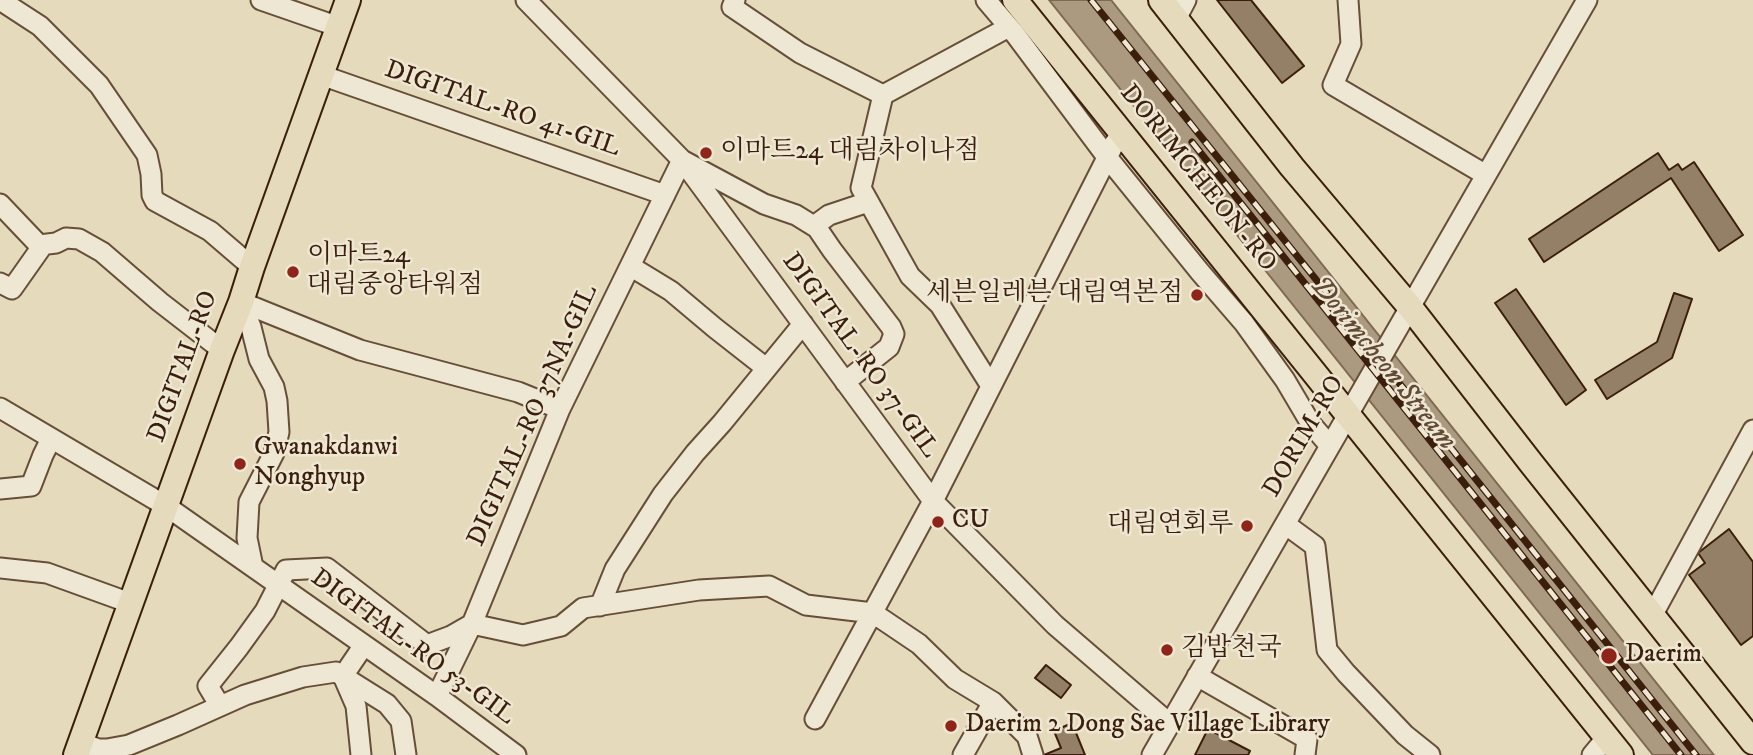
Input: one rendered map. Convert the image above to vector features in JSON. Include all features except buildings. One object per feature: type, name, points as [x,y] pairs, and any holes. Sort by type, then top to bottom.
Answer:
[{"type":"main road","name":"DIGITAL-RO","points":[[78,747],[348,0]]},
{"type":"main road","name":"DORIMCHEON-RO","points":[[1014,0],[1122,133],[1353,406],[1607,749]]},
{"type":"main road","points":[[1174,6],[1292,167],[1407,313],[1531,463],[1753,741]]},
{"type":"street","points":[[0,0],[40,26],[99,85],[147,155],[155,201],[210,231],[252,267]]},
{"type":"street","points":[[261,0],[339,27]]},
{"type":"street","name":"DIGITAL-RO 37-GIL","points":[[526,0],[682,160],[933,501],[1055,625],[1170,724]]},
{"type":"street","points":[[735,0],[732,7],[800,53],[883,94]]},
{"type":"street","points":[[986,0],[1107,158],[1244,323],[1285,380],[1311,424],[1330,446]]},
{"type":"street","points":[[1348,0],[1351,44],[1333,85],[1486,175]]},
{"type":"street","name":"DORIM-RO","points":[[1152,755],[1587,0]]},
{"type":"street","points":[[991,386],[940,305],[910,276],[860,188],[883,94],[1009,27]]},
{"type":"street","name":"DIGITAL-RO 41-GIL","points":[[321,75],[665,195]]},
{"type":"street","points":[[815,719],[933,501],[1122,133]]},
{"type":"street","points":[[682,160],[764,204],[796,215],[817,228],[891,327],[894,334],[889,347],[845,382]]},
{"type":"street","name":"DIGITAL-RO 37NA-GIL","points":[[437,696],[472,624],[561,409],[682,160]]},
{"type":"street","points":[[814,226],[829,215],[868,202]]},
{"type":"street","points":[[0,204],[39,245],[56,243],[66,238],[79,239],[102,253],[222,350]]},
{"type":"street","points":[[0,283],[12,289],[43,244]]},
{"type":"street","points":[[630,266],[671,291],[766,368]]},
{"type":"street","points":[[241,302],[360,349],[518,391],[561,409]]},
{"type":"street","points":[[241,302],[259,359],[274,387],[279,432],[274,453],[249,502],[247,538],[253,567]]},
{"type":"street","points":[[600,606],[615,569],[663,494],[803,324]]},
{"type":"street","name":"DIGITAL-RO 53-GIL","points":[[0,408],[166,506],[437,696],[516,755]]},
{"type":"street","points":[[1652,616],[1747,460],[1753,430]]},
{"type":"street","points":[[0,489],[31,486],[51,439]]},
{"type":"street","points":[[1285,524],[1315,546],[1327,650],[1405,735],[1430,755]]},
{"type":"street","points":[[0,568],[47,573],[130,603]]},
{"type":"street","points":[[277,584],[286,570],[327,568],[427,645],[472,624],[523,635],[561,626],[583,608],[699,590],[769,586],[806,606],[873,613],[919,644],[955,679],[993,702],[1027,736],[1033,755]]},
{"type":"street","name":"DIGITAL-RO 53-GIL","points":[[220,706],[208,686],[265,611],[277,584]]},
{"type":"street","points":[[343,676],[364,645]]},
{"type":"street","points":[[78,747],[107,749],[129,745],[245,695],[303,677],[337,672],[387,704],[401,721],[406,755]]},
{"type":"street","points":[[343,676],[356,706],[361,755]]},
{"type":"street","points":[[1197,676],[1307,739],[1305,755]]},
{"type":"street","points":[[963,755],[993,702]]},
{"type":"water","name":"Dorimcheon Stream","points":[[1049,0],[1111,0],[1714,755],[1653,755]]},
{"type":"railway","points":[[1091,0],[1696,755]]},
{"type":"railway","points":[[1192,142],[1681,755]]},
{"type":"place","name":"이마트24 대림차이나점","points":[[706,153]]},
{"type":"place","name":"이마트24 대림중앙타워점","points":[[293,272]]},
{"type":"place","name":"세븐일레븐 대림역본점","points":[[1197,295]]},
{"type":"place","name":"Gwanakdanwi Nonghyup","points":[[240,464]]},
{"type":"place","name":"CU","points":[[938,522]]},
{"type":"place","name":"대림연회루","points":[[1247,526]]},
{"type":"place","name":"김밥천국","points":[[1167,650]]},
{"type":"place","name":"Daerim","points":[[1609,656]]},
{"type":"place","name":"Daerim 2 Dong Sae Village Library","points":[[951,726]]}]
